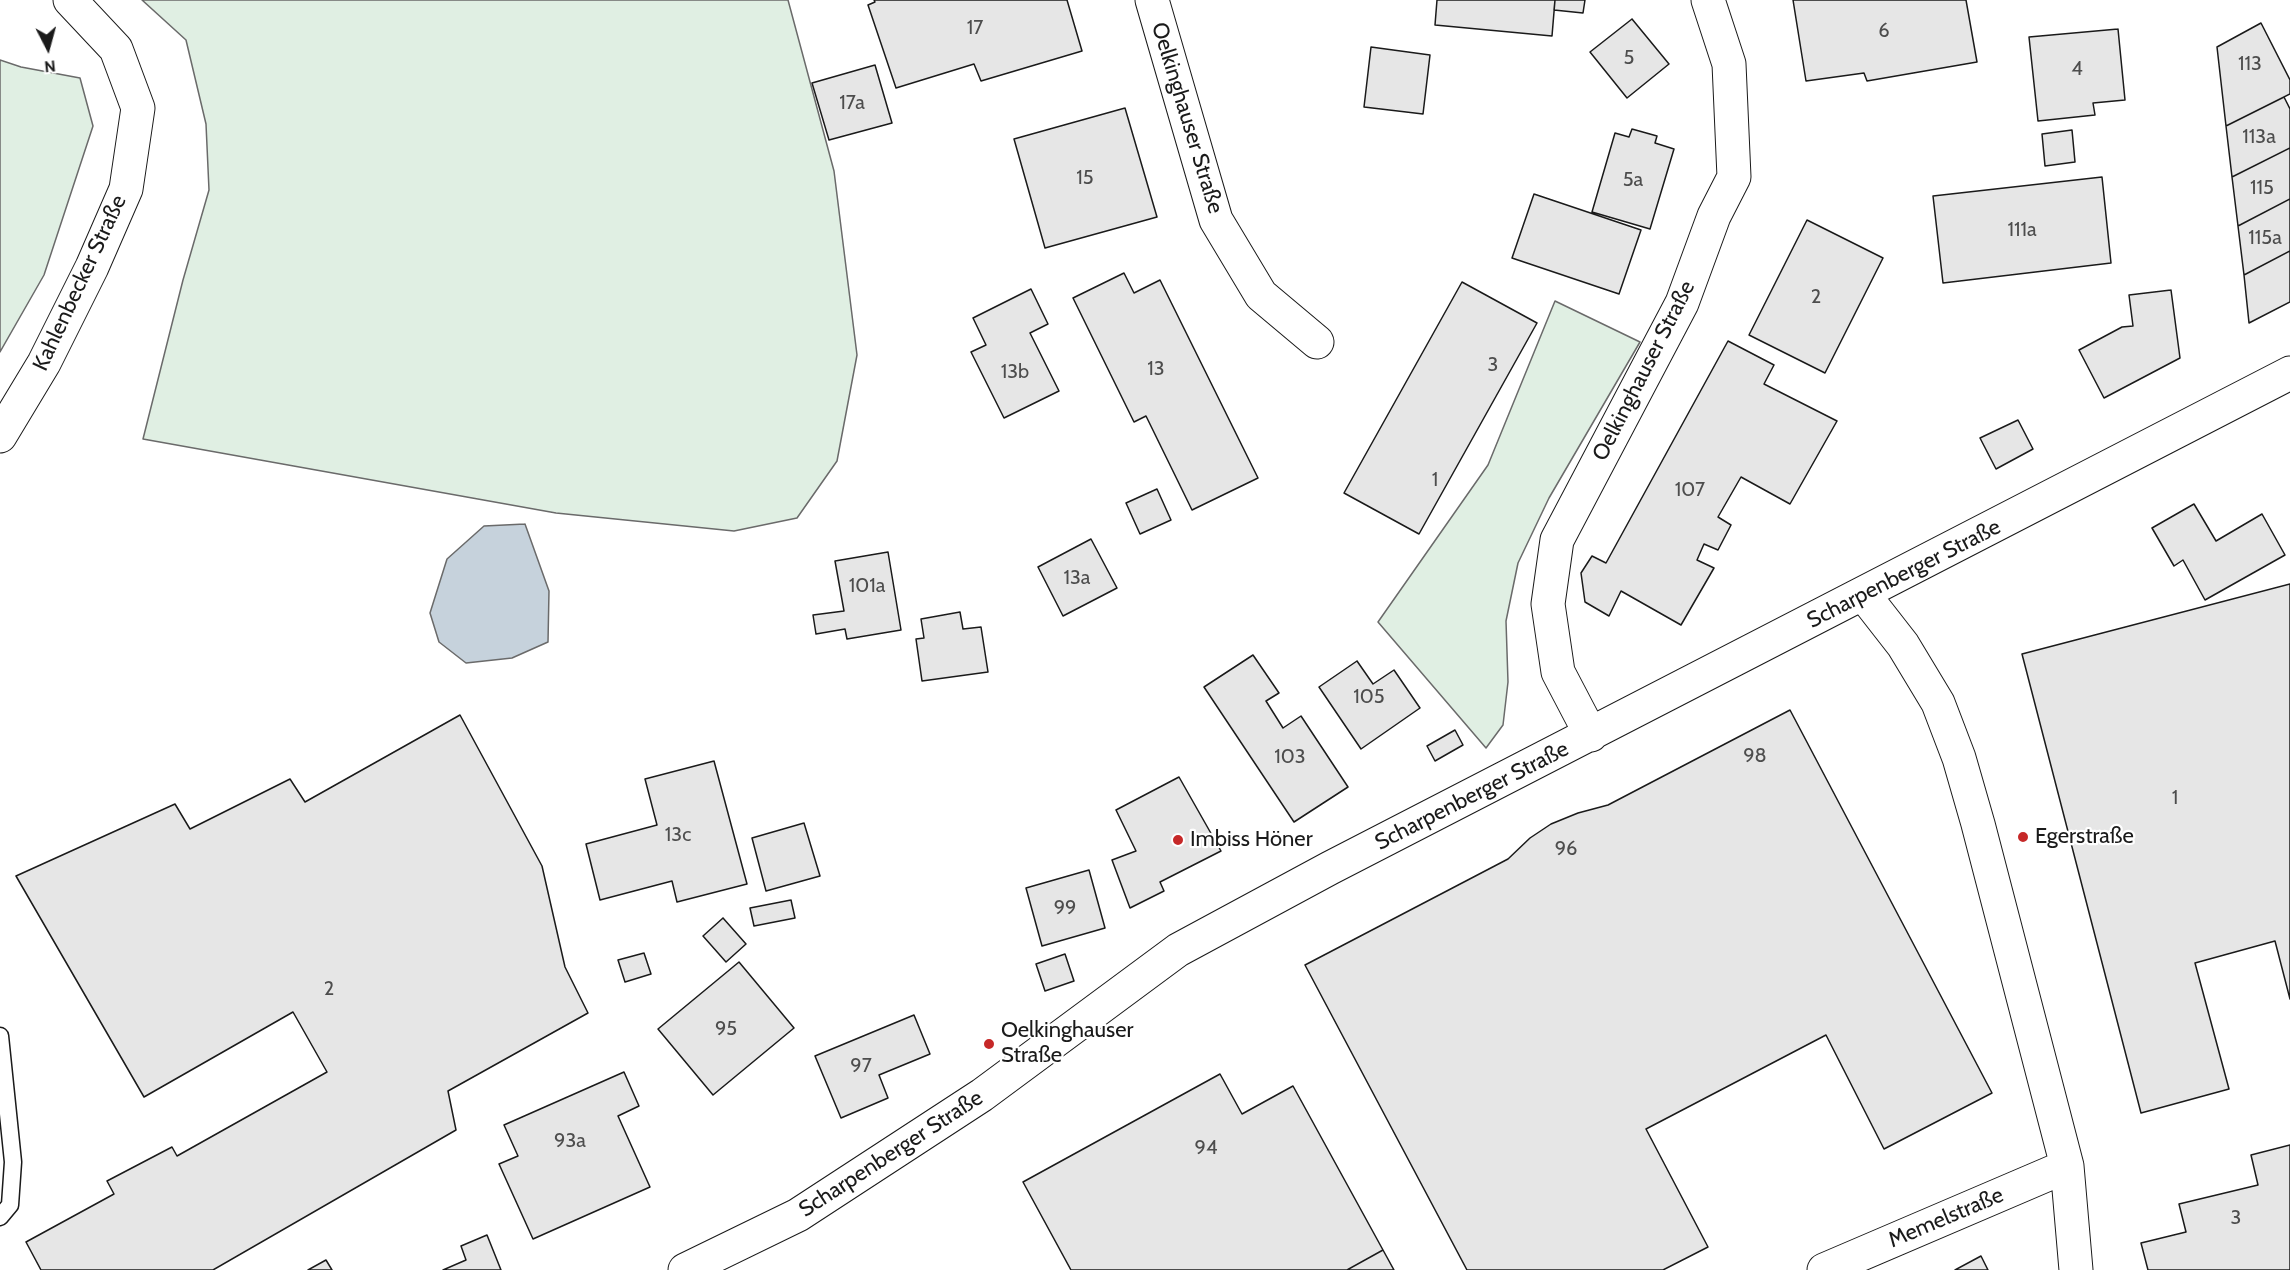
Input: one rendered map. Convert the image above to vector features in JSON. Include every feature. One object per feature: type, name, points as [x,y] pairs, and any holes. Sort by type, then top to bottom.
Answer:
[{"type":"street","name":"Kahlenbecker Straße","points":[[0,436],[44,363],[92,267],[126,189],[138,108],[116,49],[70,0]]},
{"type":"street","name":"Oelkinghauser Straße","points":[[1152,0],[1216,220],[1261,295],[1317,342]]},
{"type":"street","name":"Oelkinghauser Straße","points":[[1591,735],[1558,672],[1548,604],[1557,540],[1682,303],[1714,216],[1734,177],[1729,64],[1708,0]]},
{"type":"street","name":"Scharpenberger Straße","points":[[685,1270],[807,1209],[982,1095],[1178,950],[1330,868],[2290,373]]},
{"type":"street","points":[[1864,594],[1903,645],[1938,703],[1959,758],[2067,1166],[2076,1270]]},
{"type":"street","name":"Memelstraße","points":[[1824,1270],[2067,1166]]},
{"type":"lane","points":[[0,1036],[13,1162],[3,1209]]},
{"type":"green space","points":[[142,0],[788,0],[834,171],[857,355],[837,461],[797,518],[734,531],[556,513],[143,439],[183,280],[209,190],[206,124],[186,40]]},
{"type":"green space","points":[[0,60],[21,67],[80,78],[93,126],[44,275],[0,352]]},
{"type":"green space","points":[[1555,301],[1640,342],[1549,498],[1518,563],[1506,621],[1508,682],[1503,725],[1486,748],[1378,622],[1488,465]]},
{"type":"shaded area","points":[[525,524],[549,591],[548,642],[512,658],[466,663],[439,642],[430,613],[447,559],[484,526]]},
{"type":"building","points":[[874,0],[1067,0],[1082,51],[981,81],[974,64],[896,88],[868,5],[875,2]]},
{"type":"building","points":[[1437,0],[1555,0],[1552,36],[1435,25]]},
{"type":"building","points":[[1555,0],[1585,0],[1583,13],[1554,10]]},
{"type":"building","points":[[1793,0],[1966,0],[1977,62],[1867,81],[1864,73],[1806,81]]},
{"type":"building","points":[[1632,19],[1669,64],[1627,98],[1590,52]]},
{"type":"building","points":[[2261,23],[2290,80],[2290,94],[2226,126],[2217,47]]},
{"type":"building","points":[[2118,29],[2125,100],[2093,103],[2095,115],[2038,121],[2029,37]]},
{"type":"building","points":[[1371,47],[1430,55],[1423,114],[1364,107]]},
{"type":"building","points":[[875,65],[892,123],[829,140],[812,83]]},
{"type":"building","points":[[2284,97],[2290,109],[2290,148],[2232,177],[2226,126]]},
{"type":"building","points":[[1125,108],[1157,217],[1045,248],[1014,139]]},
{"type":"building","points":[[1632,129],[1657,136],[1655,143],[1674,149],[1650,229],[1592,212],[1615,133],[1629,137]]},
{"type":"building","points":[[2072,130],[2075,162],[2045,166],[2042,134]]},
{"type":"building","points":[[2290,148],[2290,199],[2238,226],[2232,177]]},
{"type":"building","points":[[2102,177],[2111,263],[1943,283],[1933,196]]},
{"type":"building","points":[[1534,194],[1641,230],[1619,294],[1512,258]]},
{"type":"building","points":[[2290,199],[2290,251],[2244,275],[2238,226]]},
{"type":"building","points":[[1807,220],[1883,258],[1825,373],[1749,335]]},
{"type":"building","points":[[2290,251],[2290,302],[2249,323],[2244,275]]},
{"type":"building","points":[[1124,273],[1134,293],[1160,280],[1258,478],[1192,510],[1146,416],[1134,422],[1073,298]]},
{"type":"building","points":[[1462,282],[1537,323],[1419,534],[1344,493]]},
{"type":"building","points":[[1031,289],[1048,324],[1030,333],[1059,391],[1004,418],[971,352],[986,345],[973,318]]},
{"type":"building","points":[[2171,290],[2180,358],[2104,398],[2079,350],[2122,327],[2133,326],[2129,295]]},
{"type":"building","points":[[1728,341],[1774,365],[1764,384],[1837,421],[1790,504],[1741,477],[1718,517],[1731,525],[1718,550],[1704,544],[1697,560],[1714,568],[1681,625],[1621,591],[1609,616],[1585,602],[1581,573],[1592,556],[1606,563]]},
{"type":"building","points":[[2018,420],[2033,449],[1996,469],[1980,438]]},
{"type":"building","points":[[1157,489],[1171,520],[1140,534],[1126,503]]},
{"type":"building","points":[[2194,504],[2216,541],[2262,514],[2285,555],[2205,600],[2183,560],[2174,566],[2152,528]]},
{"type":"building","points":[[1091,539],[1117,588],[1063,616],[1038,567]]},
{"type":"building","points":[[888,552],[901,630],[847,639],[845,629],[816,634],[813,615],[844,611],[835,561]]},
{"type":"building","points":[[2290,584],[2290,999],[2275,941],[2195,963],[2229,1089],[2141,1113],[2022,654]]},
{"type":"building","points":[[960,612],[963,629],[981,627],[988,672],[922,681],[916,639],[924,638],[921,619]]},
{"type":"building","points":[[1253,655],[1279,693],[1266,701],[1283,728],[1301,716],[1348,787],[1294,822],[1204,687]]},
{"type":"building","points":[[1357,661],[1373,684],[1394,670],[1420,708],[1361,749],[1319,687]]},
{"type":"building","points":[[1790,710],[1992,1093],[1884,1149],[1826,1035],[1646,1129],[1708,1247],[1663,1270],[1467,1270],[1305,965],[1508,859],[1530,838],[1551,824],[1578,813],[1608,805]]},
{"type":"building","points":[[460,715],[542,866],[565,967],[588,1013],[448,1091],[456,1130],[213,1270],[41,1270],[26,1242],[114,1194],[107,1181],[172,1147],[177,1156],[327,1072],[293,1012],[144,1097],[16,876],[175,804],[190,829],[290,779],[305,802]]},
{"type":"building","points":[[1455,730],[1463,745],[1435,761],[1427,746]]},
{"type":"building","points":[[714,761],[747,884],[677,902],[672,881],[600,900],[586,844],[657,825],[645,779]]},
{"type":"building","points":[[1179,777],[1221,851],[1160,882],[1164,891],[1130,908],[1112,860],[1136,851],[1116,810]]},
{"type":"building","points":[[804,823],[820,876],[766,891],[752,838]]},
{"type":"building","points":[[1089,870],[1105,928],[1042,946],[1026,888]]},
{"type":"building","points":[[791,900],[795,918],[754,926],[750,908]]},
{"type":"building","points":[[723,918],[746,944],[726,962],[703,936]]},
{"type":"building","points":[[644,953],[651,974],[625,982],[618,960]]},
{"type":"building","points":[[1065,954],[1074,981],[1045,991],[1036,964]]},
{"type":"building","points":[[739,962],[794,1028],[713,1095],[658,1029]]},
{"type":"building","points":[[914,1015],[930,1054],[879,1075],[888,1098],[841,1118],[815,1056]]},
{"type":"building","points":[[624,1072],[639,1106],[618,1116],[650,1187],[533,1239],[499,1164],[518,1156],[504,1125]]},
{"type":"building","points":[[1220,1074],[1242,1114],[1293,1086],[1383,1250],[1347,1270],[1071,1270],[1023,1182]]},
{"type":"building","points":[[2290,1145],[2290,1270],[2148,1270],[2141,1243],[2186,1232],[2179,1204],[2258,1185],[2251,1155]]},
{"type":"building","points":[[487,1235],[501,1270],[443,1270],[466,1260],[461,1246]]},
{"type":"building","points":[[1383,1250],[1394,1270],[1347,1270]]},
{"type":"building","points":[[1981,1256],[1988,1270],[1955,1270]]},
{"type":"building","points":[[326,1260],[332,1270],[308,1270]]},
{"type":"place","name":"Egerstraße","points":[[2023,837]]},
{"type":"place","name":"Imbiss Höner","points":[[1178,840]]},
{"type":"place","name":"Oelkinghauser Straße","points":[[989,1044]]}]
